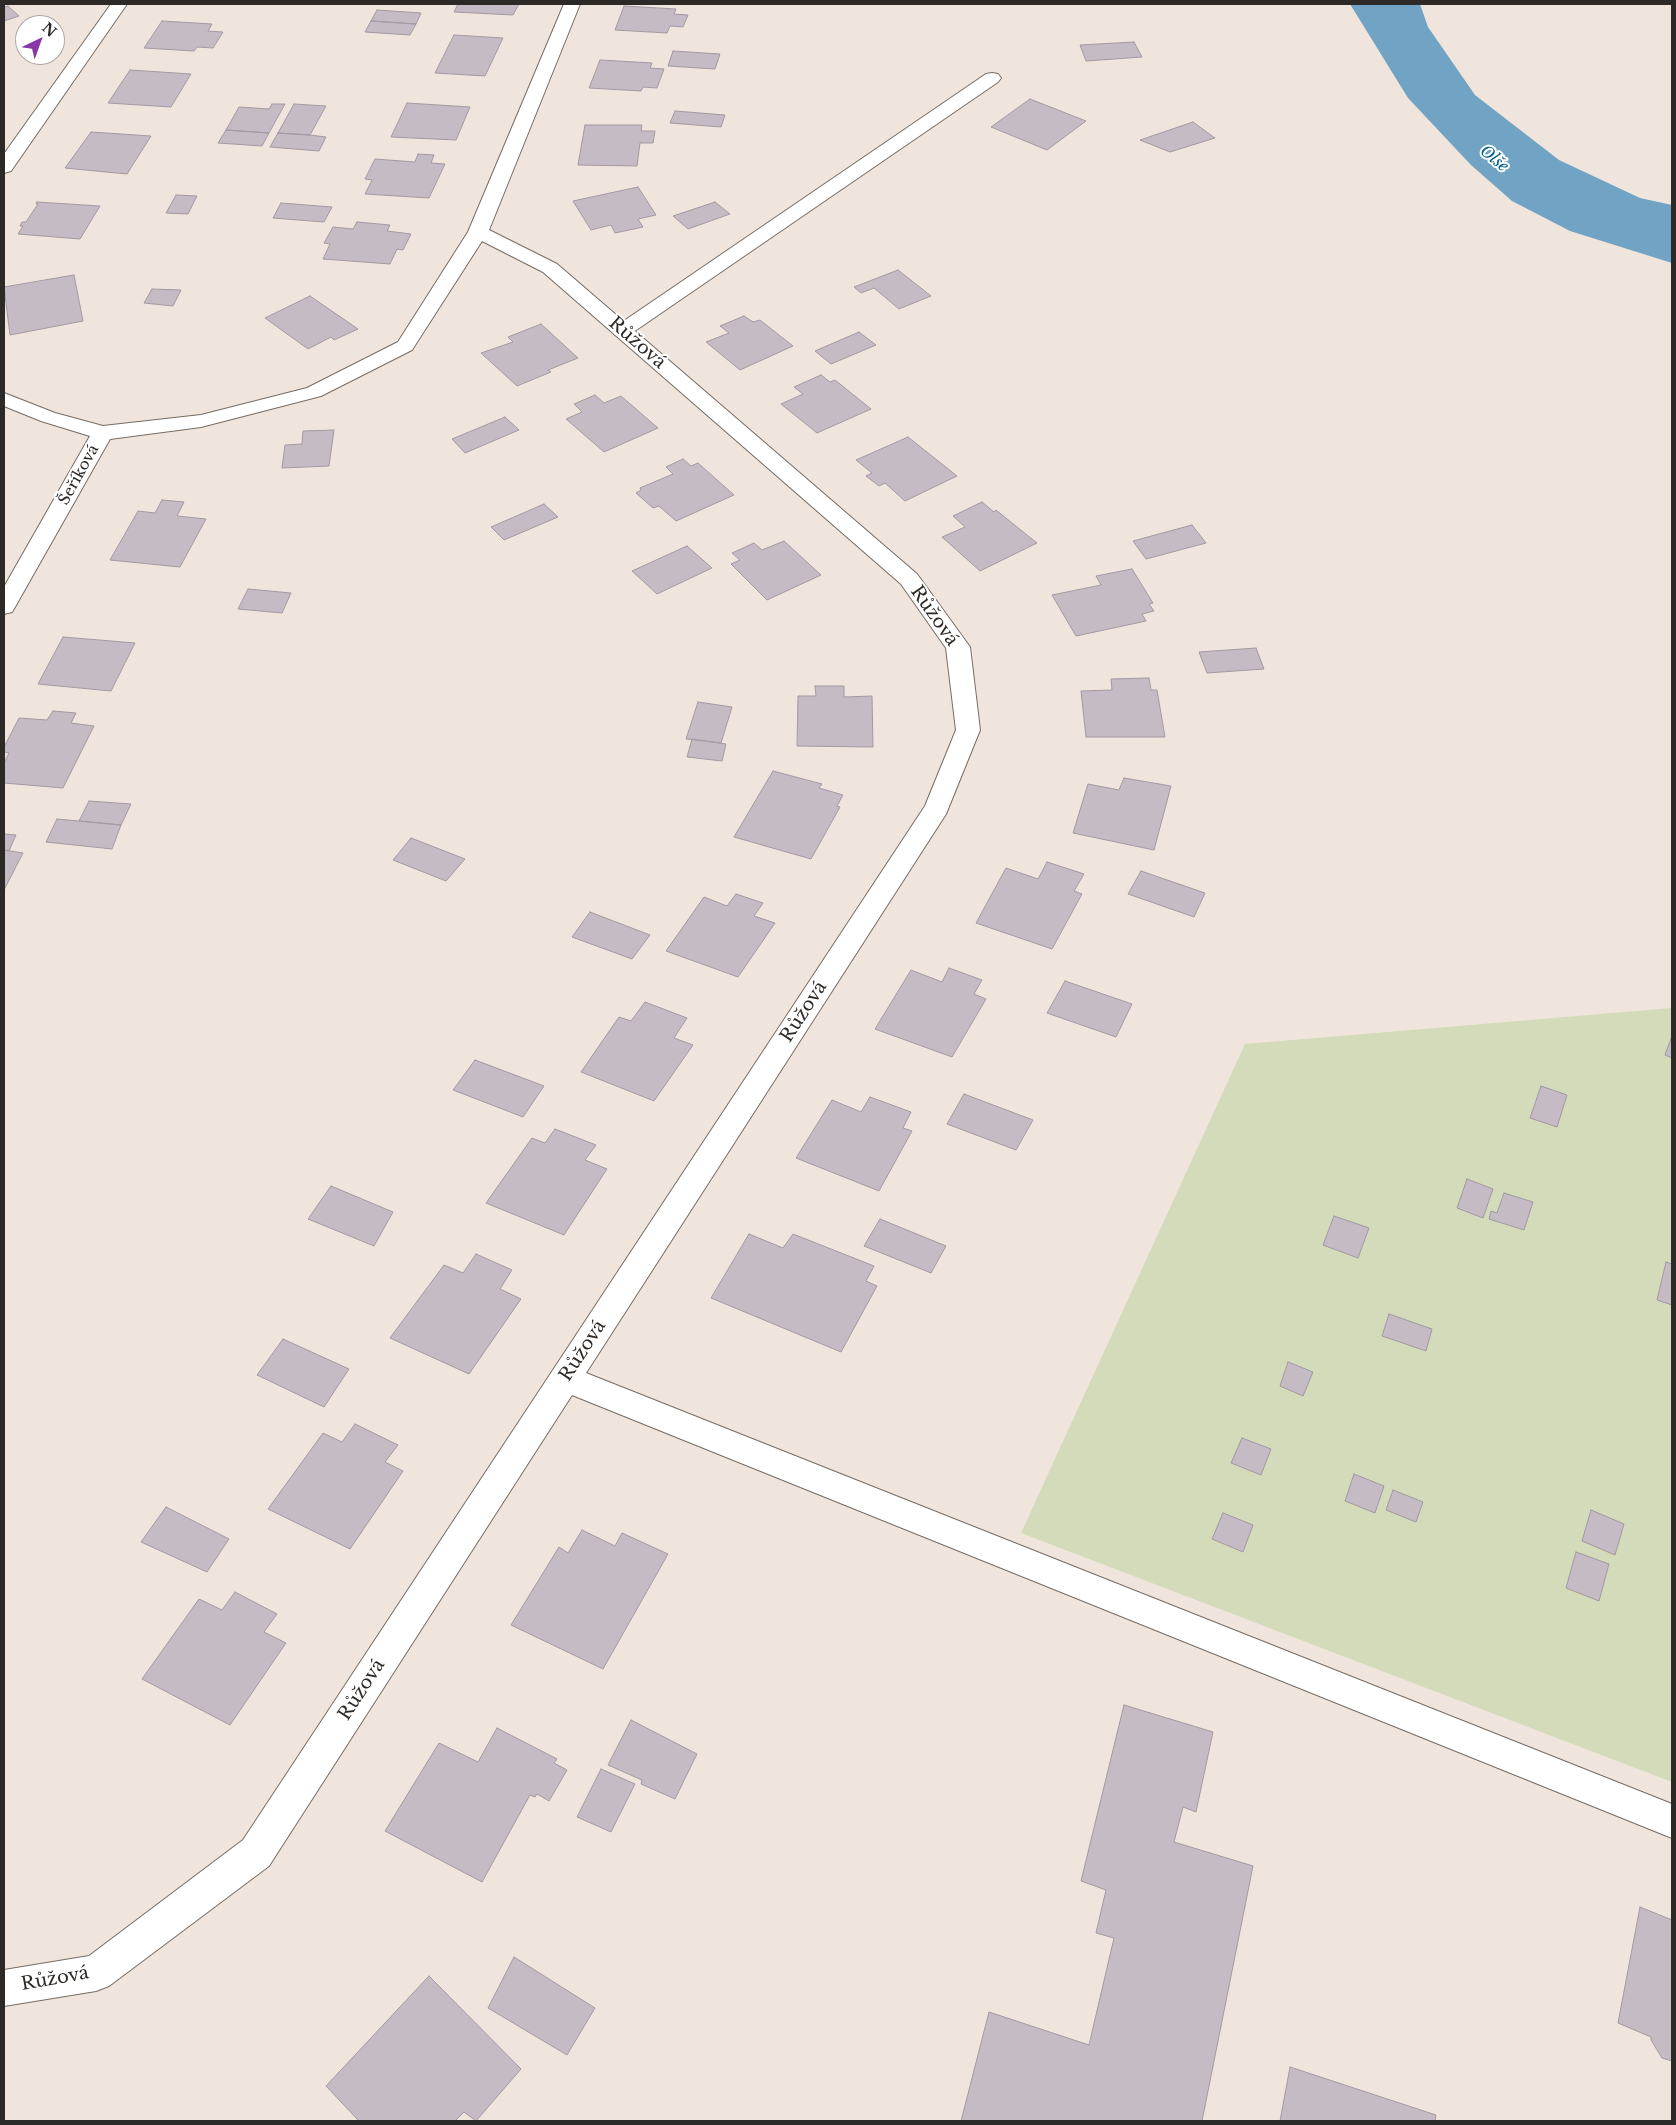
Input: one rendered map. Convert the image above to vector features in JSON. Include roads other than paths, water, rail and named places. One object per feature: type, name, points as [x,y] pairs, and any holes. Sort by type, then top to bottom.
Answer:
[{"type":"street","points":[[4,167],[119,4]]},
{"type":"street","points":[[102,433],[201,421],[314,392],[405,346],[478,232],[572,4]]},
{"type":"street","points":[[622,331],[992,78]]},
{"type":"street","name":"Růžová","points":[[4,1988],[96,1973],[256,1853],[937,808],[968,730],[958,647],[909,579],[550,268],[478,232]]},
{"type":"street","name":"Šeříková","points":[[4,399],[48,417],[102,433],[4,607]]},
{"type":"street","points":[[565,1378],[1672,1821]]},
{"type":"water","name":"Olše","points":[[1350,4],[1420,4],[1428,27],[1475,95],[1559,160],[1640,198],[1672,205],[1672,263],[1570,231],[1512,201],[1471,165],[1408,98]]}]
